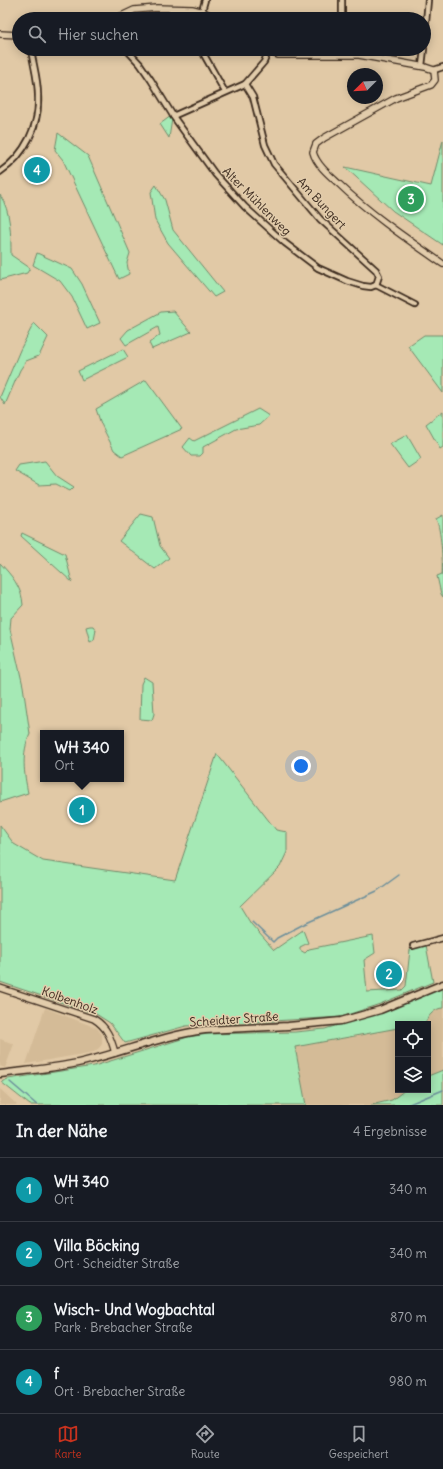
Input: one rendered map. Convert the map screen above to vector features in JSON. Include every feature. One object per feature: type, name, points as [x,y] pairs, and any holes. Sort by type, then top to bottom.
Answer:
[{"type":"main road","name":"Scheidter Straße","points":[[0,1074],[76,1063],[115,1053],[157,1039],[188,1032],[296,1026],[341,1021],[364,1015],[443,984]]},
{"type":"street","points":[[129,12],[139,10],[185,9],[202,11],[205,0]]},
{"type":"street","points":[[342,0],[342,12]]},
{"type":"street","points":[[427,12],[428,0]]},
{"type":"street","points":[[0,34],[12,35]]},
{"type":"street","points":[[0,172],[17,158],[22,151],[29,140],[36,121],[38,94],[32,56]]},
{"type":"street","name":"Alter Mühlenweg","points":[[133,56],[140,64],[173,116],[221,182],[245,207],[310,263],[330,274],[363,286],[371,287],[376,285]]},
{"type":"street","points":[[205,56],[225,92]]},
{"type":"street","points":[[173,116],[245,84],[264,62],[264,56]]},
{"type":"street","points":[[364,56],[428,67],[434,70],[443,67]]},
{"type":"street","points":[[422,66],[423,56]]},
{"type":"street","points":[[434,70],[435,80],[431,85],[391,100],[319,141],[313,149],[314,157],[326,172],[352,197],[443,264]]},
{"type":"street","name":"Am Bungert","points":[[245,84],[253,97],[266,149],[274,164],[320,219],[376,270],[379,276],[376,285]]},
{"type":"street","points":[[376,285],[415,305]]},
{"type":"street","points":[[413,946],[443,938]]},
{"type":"street","name":"Kolbenholz","points":[[0,988],[94,1019],[107,1031],[115,1053]]},
{"type":"shaded area","points":[[440,1007],[443,1008],[443,1070],[431,1075],[431,1021],[426,1021],[428,1016]]},
{"type":"shaded area","points":[[45,1008],[97,1028],[102,1035],[102,1044],[100,1047],[94,1052],[26,1064]]},
{"type":"shaded area","points":[[395,1029],[395,1093],[401,1093],[392,1100],[371,1105],[306,1105],[295,1047]]},
{"type":"shaded area","points":[[0,1039],[14,1044],[5,1068],[0,1066]]},
{"type":"shaded area","points":[[0,1089],[13,1101],[17,1105],[0,1105]]},
{"type":"green space","points":[[171,116],[172,119],[169,138],[160,124]]},
{"type":"green space","points":[[58,133],[88,156],[130,253],[127,263],[129,274],[119,279],[63,160],[55,150]]},
{"type":"green space","points":[[443,140],[443,245],[393,211],[345,167],[431,186]]},
{"type":"green space","points":[[156,185],[165,200],[173,230],[223,292],[214,297],[168,243],[155,220],[151,192]]},
{"type":"green space","points":[[0,195],[4,201],[8,216],[11,255],[30,268],[27,273],[0,280]]},
{"type":"green space","points":[[37,253],[72,269],[82,284],[100,323],[87,329],[72,297],[60,281],[33,265]]},
{"type":"green space","points":[[173,311],[191,332],[152,349],[149,343],[160,335],[158,327],[126,345],[121,338],[128,330],[161,312]]},
{"type":"green space","points":[[34,323],[48,337],[39,356],[26,361],[20,370],[5,405],[0,397],[20,350]]},
{"type":"green space","points":[[424,335],[443,335],[443,393],[408,346]]},
{"type":"green space","points":[[123,349],[128,357],[82,380],[78,371]]},
{"type":"green space","points":[[146,380],[182,429],[122,456],[114,450],[101,424],[96,409]]},
{"type":"green space","points":[[258,409],[269,416],[259,425],[236,429],[203,447],[203,453],[200,456],[191,456],[183,447],[190,438],[194,441]]},
{"type":"green space","points":[[443,411],[443,447],[440,449],[426,424]]},
{"type":"green space","points":[[407,435],[421,459],[408,468],[390,444]]},
{"type":"green space","points":[[45,461],[57,476],[74,487],[70,491],[56,484],[39,485],[15,471],[19,465]]},
{"type":"green space","points":[[141,514],[153,517],[160,546],[169,558],[155,569],[119,541]]},
{"type":"green space","points":[[443,515],[443,597],[437,576],[442,574],[442,561],[440,537],[436,519]]},
{"type":"green space","points":[[22,533],[65,554],[72,582],[21,536]]},
{"type":"green space","points":[[0,563],[15,582],[21,593],[23,605],[11,618],[10,629],[23,686],[30,734],[24,756],[28,793],[0,802]]},
{"type":"green space","points":[[93,626],[96,630],[94,640],[90,642],[86,627]]},
{"type":"green space","points":[[144,677],[152,682],[154,714],[152,720],[140,719],[141,684]]},
{"type":"green space","points":[[217,754],[276,830],[287,832],[287,852],[280,867],[240,906],[251,924],[274,950],[303,930],[308,943],[300,947],[300,950],[305,953],[309,949],[373,936],[375,953],[364,960],[367,992],[402,990],[406,986],[410,950],[426,945],[433,982],[380,1004],[341,1017],[186,1026],[125,1043],[110,1023],[96,1014],[0,982],[0,825],[14,844],[43,861],[175,880]]},
{"type":"green space","points":[[80,803],[86,803],[90,807],[90,813],[86,817],[80,817],[76,813],[76,807]]},
{"type":"green space","points":[[443,988],[443,1008],[437,1009],[426,1021],[395,1021],[395,1029],[295,1047],[306,1105],[30,1105],[1,1082],[8,1079],[94,1066],[188,1037],[208,1034],[295,1032],[325,1029],[368,1016]]},
{"type":"green space","points":[[443,1070],[443,1105],[371,1105],[392,1100],[401,1093],[431,1093],[431,1075]]},
{"type":"waterway","points":[[252,922],[273,942],[277,938],[302,925],[377,891],[399,875]]},
{"type":"waterway","points":[[10,1082],[37,1105]]},
{"type":"waterway","points":[[407,1105],[443,1090]]},
{"type":"place","name":"f","points":[[37,170]]},
{"type":"place","name":"Wisch- Und Wogbachtal","points":[[411,199]]},
{"type":"place","name":"WH 340","points":[[82,810]]},
{"type":"place","name":"Villa Böcking","points":[[389,974]]}]
